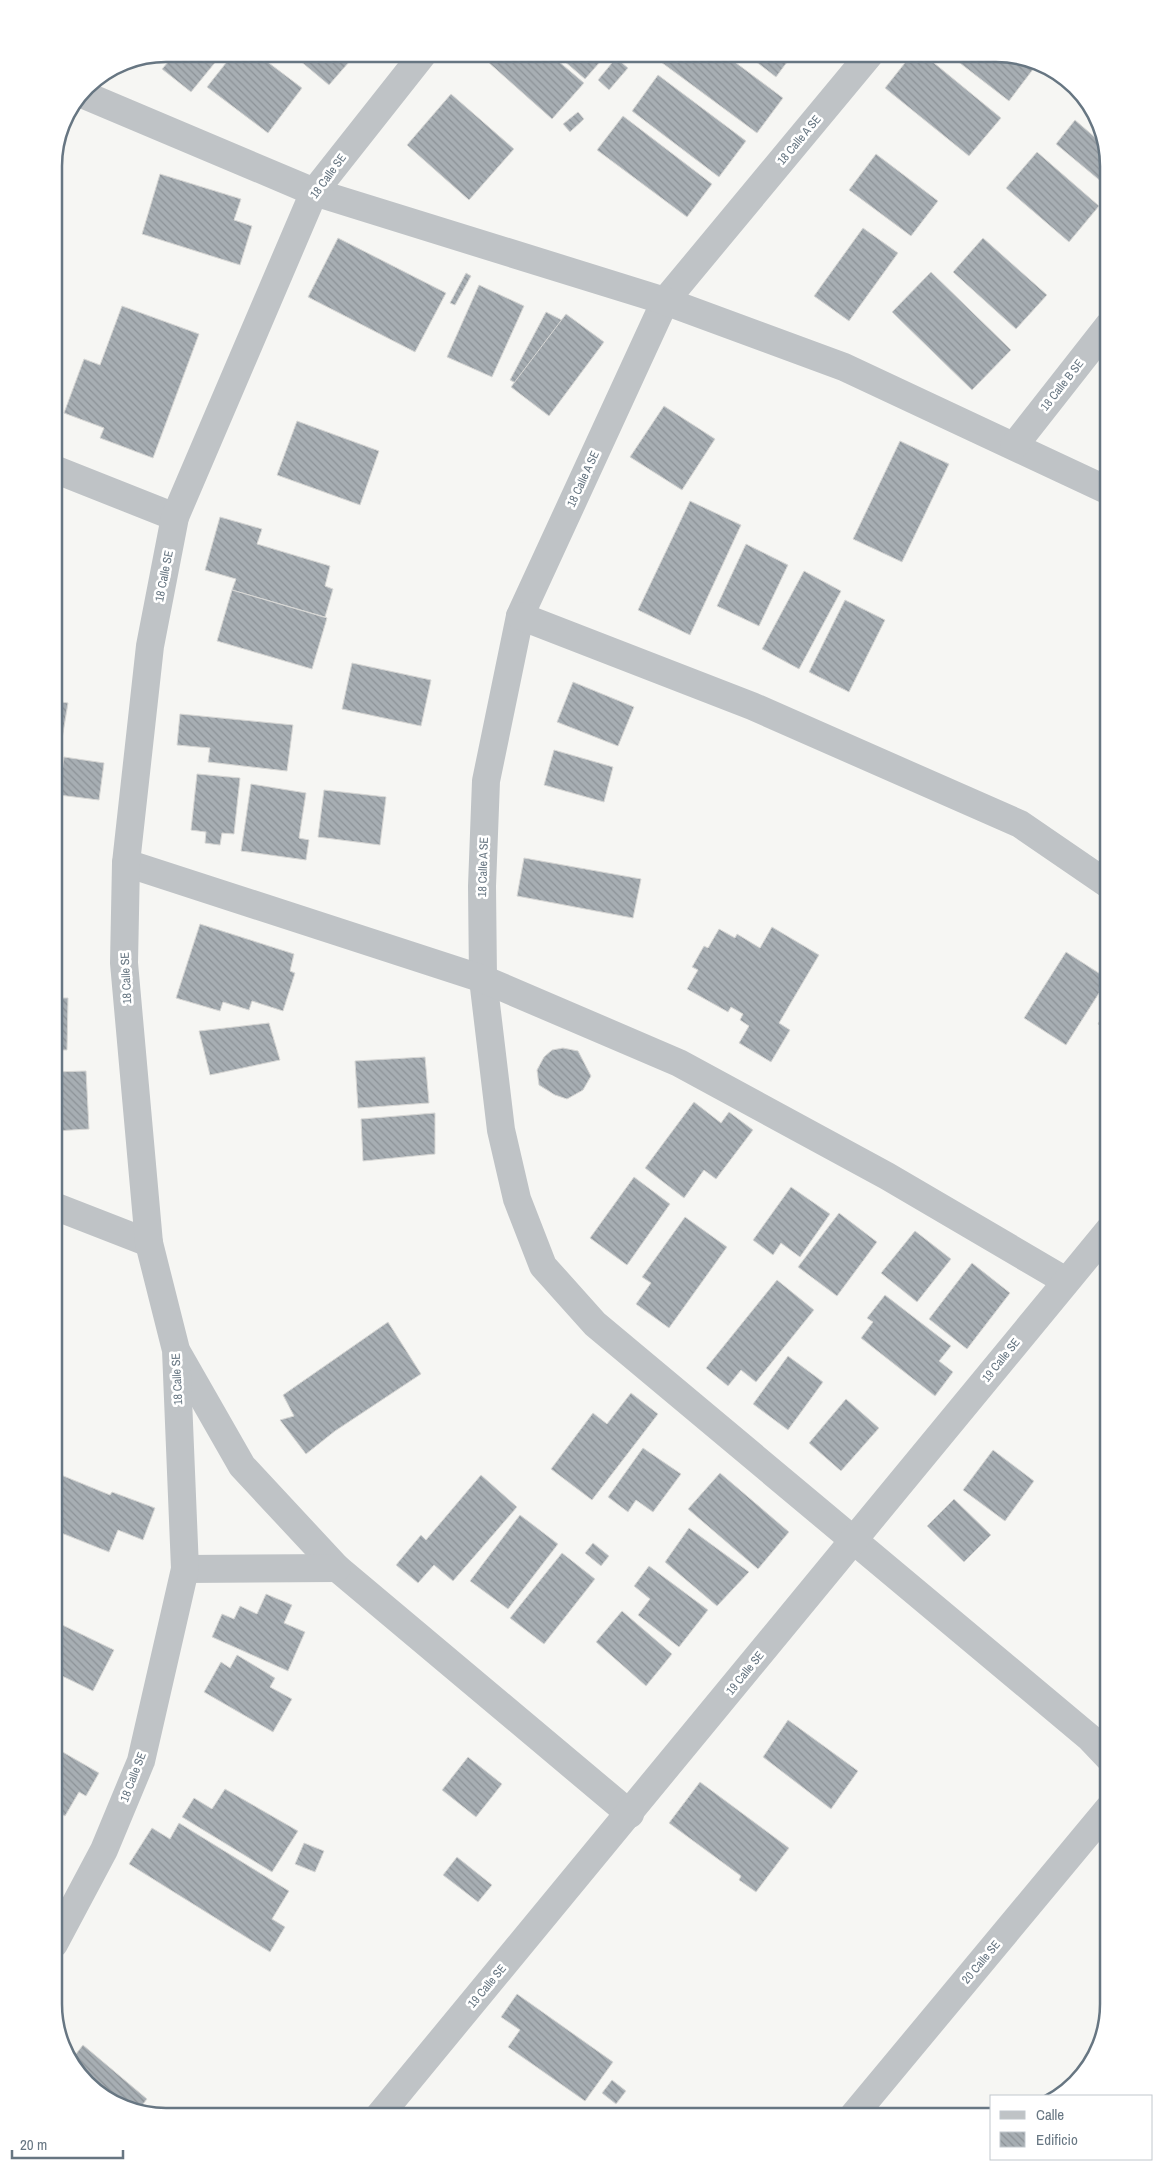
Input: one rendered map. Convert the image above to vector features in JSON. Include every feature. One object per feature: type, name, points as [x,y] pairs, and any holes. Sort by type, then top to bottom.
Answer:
[{"type":"street","name":"18 Calle SE","points":[[63,1927],[104,1850],[141,1761],[185,1569],[176,1350],[149,1243],[124,963],[126,863],[150,646],[175,518],[314,192],[416,63]]},
{"type":"street","name":"18 Calle A SE","points":[[862,63],[665,300],[520,616],[486,781],[482,886],[482,979],[501,1130],[517,1199],[543,1266],[596,1324],[854,1539],[1090,1738],[1100,1749]]},
{"type":"street","points":[[89,97],[314,192],[665,300],[844,367],[1100,487]]},
{"type":"street","name":"18 Calle B SE","points":[[1014,446],[1100,336]]},
{"type":"street","points":[[63,473],[175,518]]},
{"type":"street","points":[[520,616],[752,706],[1020,824],[1100,878]]},
{"type":"street","points":[[126,863],[482,979],[679,1063],[887,1176],[1066,1281]]},
{"type":"street","points":[[63,1210],[149,1243]]},
{"type":"street","name":"19 Calle SE","points":[[386,2107],[630,1814],[1100,1241]]},
{"type":"street","points":[[176,1350],[242,1466],[337,1568],[630,1814]]},
{"type":"street","points":[[185,1569],[337,1568]]},
{"type":"street","name":"20 Calle SE","points":[[860,2108],[1100,1819]]},
{"type":"building","points":[[167,63],[215,63],[191,92],[162,69]]},
{"type":"building","points":[[226,63],[269,63],[302,88],[268,133],[207,87]]},
{"type":"building","points":[[303,63],[348,63],[329,85]]},
{"type":"building","points":[[489,63],[561,63],[584,83],[552,119]]},
{"type":"building","points":[[566,63],[599,63],[585,79]]},
{"type":"building","points":[[612,63],[622,63],[628,68],[609,90],[598,80]]},
{"type":"building","points":[[662,63],[736,63],[783,98],[757,133]]},
{"type":"building","points":[[758,63],[786,63],[776,77]]},
{"type":"building","points":[[905,63],[934,63],[1001,118],[969,156],[885,88]]},
{"type":"building","points":[[960,63],[1017,64],[1033,69],[1009,101]]},
{"type":"building","points":[[658,75],[746,141],[719,177],[632,111]]},
{"type":"building","points":[[451,94],[514,149],[469,200],[407,145]]},
{"type":"building","points":[[578,112],[584,119],[570,132],[563,124]]},
{"type":"building","points":[[623,116],[712,184],[687,217],[597,150]]},
{"type":"building","points":[[1075,120],[1097,139],[1100,181],[1056,144]]},
{"type":"building","points":[[1037,152],[1099,206],[1069,242],[1006,188]]},
{"type":"building","points":[[876,154],[938,201],[911,236],[849,190]]},
{"type":"building","points":[[160,174],[241,199],[234,220],[252,226],[240,265],[142,234]]},
{"type":"building","points":[[863,228],[898,253],[849,321],[814,296]]},
{"type":"building","points":[[338,238],[446,293],[415,352],[308,297]]},
{"type":"building","points":[[983,238],[1047,295],[1016,329],[953,272]]},
{"type":"building","points":[[931,272],[1011,350],[972,390],[892,312]]},
{"type":"building","points":[[466,273],[471,276],[455,305],[450,303]]},
{"type":"building","points":[[479,285],[524,306],[492,377],[447,357]]},
{"type":"building","points":[[122,306],[199,334],[153,458],[100,438],[104,428],[64,413],[84,359],[100,365]]},
{"type":"building","points":[[546,312],[591,335],[554,404],[510,380]]},
{"type":"building","points":[[566,314],[604,342],[549,416],[511,387]]},
{"type":"building","points":[[664,406],[715,439],[682,490],[630,457]]},
{"type":"building","points":[[297,421],[379,451],[360,505],[277,475]]},
{"type":"building","points":[[900,441],[949,464],[902,562],[853,539]]},
{"type":"building","points":[[690,501],[741,525],[690,635],[638,610]]},
{"type":"building","points":[[220,517],[262,529],[257,544],[330,566],[325,586],[333,589],[325,617],[232,590],[236,579],[205,570]]},
{"type":"building","points":[[746,544],[788,565],[759,626],[717,606]]},
{"type":"building","points":[[804,571],[841,591],[799,669],[762,649]]},
{"type":"building","points":[[232,590],[327,618],[312,669],[217,641]]},
{"type":"building","points":[[845,600],[885,620],[849,692],[809,672]]},
{"type":"building","points":[[352,663],[431,680],[421,726],[342,709]]},
{"type":"building","points":[[573,682],[634,707],[618,746],[557,722]]},
{"type":"building","points":[[63,702],[68,703],[63,733]]},
{"type":"building","points":[[180,714],[293,725],[287,771],[208,762],[210,748],[177,745]]},
{"type":"building","points":[[554,750],[613,767],[604,802],[544,785]]},
{"type":"building","points":[[64,757],[104,763],[99,800],[63,796]]},
{"type":"building","points":[[197,774],[240,778],[234,834],[222,833],[220,845],[205,843],[206,832],[191,830]]},
{"type":"building","points":[[251,784],[306,793],[299,838],[309,840],[306,860],[241,851]]},
{"type":"building","points":[[324,790],[386,797],[380,845],[318,837]]},
{"type":"building","points":[[524,858],[641,879],[633,918],[517,896]]},
{"type":"building","points":[[200,924],[294,954],[290,971],[295,973],[283,1011],[252,1001],[249,1010],[223,1002],[220,1011],[176,998]]},
{"type":"building","points":[[772,927],[819,955],[779,1023],[790,1030],[771,1062],[739,1043],[749,1026],[740,1020],[743,1014],[731,1007],[728,1012],[687,989],[698,970],[692,967],[704,946],[708,948],[719,929],[735,938],[737,934],[760,948]]},
{"type":"building","points":[[1066,952],[1100,974],[1100,992],[1066,1045],[1024,1018]]},
{"type":"building","points":[[63,998],[68,998],[67,1050],[63,1050]]},
{"type":"building","points":[[269,1023],[280,1060],[210,1075],[199,1031]]},
{"type":"building","points":[[563,1048],[578,1051],[591,1076],[583,1090],[567,1099],[555,1095],[539,1085],[537,1070],[544,1057],[552,1050]]},
{"type":"building","points":[[425,1057],[429,1103],[358,1108],[355,1061]]},
{"type":"building","points":[[86,1071],[89,1129],[63,1130],[63,1072]]},
{"type":"building","points":[[694,1102],[721,1123],[729,1112],[753,1130],[716,1179],[704,1170],[684,1198],[645,1168]]},
{"type":"building","points":[[435,1113],[435,1154],[363,1161],[361,1119]]},
{"type":"building","points":[[634,1177],[670,1204],[627,1265],[590,1238]]},
{"type":"building","points":[[791,1187],[830,1214],[800,1257],[781,1243],[773,1255],[753,1240]]},
{"type":"building","points":[[839,1213],[877,1242],[837,1296],[798,1267]]},
{"type":"building","points":[[685,1217],[727,1247],[669,1328],[636,1304],[651,1283],[642,1277]]},
{"type":"building","points":[[915,1231],[951,1259],[917,1302],[881,1273]]},
{"type":"building","points":[[972,1263],[1010,1293],[967,1349],[929,1319]]},
{"type":"building","points":[[777,1280],[814,1310],[756,1382],[741,1370],[728,1386],[706,1368]]},
{"type":"building","points":[[885,1295],[951,1346],[939,1361],[953,1372],[935,1396],[861,1338],[873,1322],[867,1318]]},
{"type":"building","points":[[388,1322],[421,1374],[335,1431],[306,1454],[280,1420],[294,1416],[283,1395]]},
{"type":"building","points":[[788,1356],[823,1382],[788,1430],[753,1404]]},
{"type":"building","points":[[631,1393],[658,1414],[592,1500],[551,1469],[593,1413],[607,1424]]},
{"type":"building","points":[[846,1399],[879,1428],[841,1471],[809,1443]]},
{"type":"building","points":[[643,1448],[681,1474],[653,1512],[636,1500],[628,1512],[608,1497]]},
{"type":"building","points":[[993,1450],[1034,1481],[1005,1521],[963,1490]]},
{"type":"building","points":[[720,1473],[789,1532],[758,1569],[688,1509]]},
{"type":"building","points":[[481,1475],[517,1507],[453,1581],[434,1565],[418,1583],[396,1565],[421,1535],[426,1540]]},
{"type":"building","points":[[63,1476],[110,1495],[112,1492],[155,1508],[143,1540],[118,1530],[109,1552],[63,1534]]},
{"type":"building","points":[[954,1499],[991,1535],[964,1562],[927,1526]]},
{"type":"building","points":[[520,1515],[558,1544],[508,1609],[470,1581]]},
{"type":"building","points":[[689,1528],[749,1572],[717,1606],[665,1562]]},
{"type":"building","points":[[593,1543],[609,1556],[601,1566],[585,1553]]},
{"type":"building","points":[[562,1553],[595,1579],[544,1644],[510,1618]]},
{"type":"building","points":[[649,1566],[708,1610],[679,1647],[638,1615],[650,1599],[634,1586]]},
{"type":"building","points":[[266,1594],[292,1605],[284,1623],[305,1632],[288,1671],[212,1637],[222,1614],[234,1619],[240,1606],[257,1614]]},
{"type":"building","points":[[622,1611],[672,1654],[646,1686],[596,1642]]},
{"type":"building","points":[[63,1625],[114,1650],[93,1691],[63,1676]]},
{"type":"building","points":[[237,1655],[275,1678],[270,1687],[292,1699],[273,1732],[204,1692],[221,1662],[230,1668]]},
{"type":"building","points":[[788,1720],[858,1771],[831,1809],[763,1757]]},
{"type":"building","points":[[63,1752],[99,1773],[86,1796],[79,1792],[65,1816],[63,1815]]},
{"type":"building","points":[[468,1757],[502,1784],[476,1817],[442,1790]]},
{"type":"building","points":[[700,1782],[789,1848],[756,1892],[739,1880],[741,1876],[669,1823]]},
{"type":"building","points":[[225,1789],[298,1831],[272,1872],[182,1817],[194,1798],[212,1809]]},
{"type":"building","points":[[179,1823],[289,1891],[272,1919],[285,1927],[270,1952],[129,1864],[152,1828],[170,1839]]},
{"type":"building","points":[[304,1843],[324,1851],[315,1872],[295,1864]]},
{"type":"building","points":[[457,1857],[492,1885],[478,1902],[443,1875]]},
{"type":"building","points":[[517,1994],[613,2062],[585,2101],[508,2047],[520,2030],[501,2017]]},
{"type":"building","points":[[83,2045],[147,2099],[142,2105],[120,2097],[98,2082],[75,2055]]},
{"type":"building","points":[[612,2080],[626,2091],[616,2104],[602,2093]]}]
